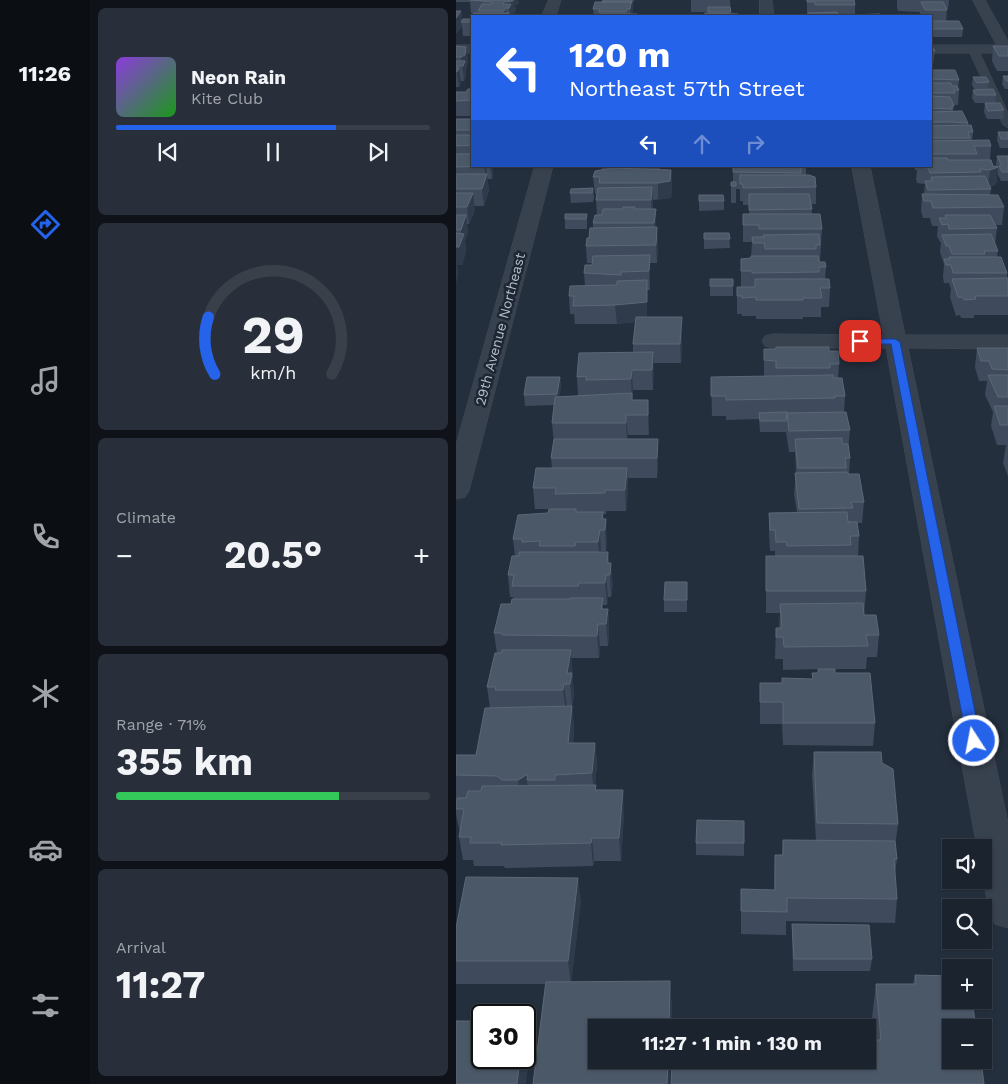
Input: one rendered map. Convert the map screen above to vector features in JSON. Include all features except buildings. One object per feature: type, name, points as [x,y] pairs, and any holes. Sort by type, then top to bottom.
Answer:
[{"type":"street","points":[[549,15],[555,0]]},
{"type":"street","points":[[766,0],[767,15]]},
{"type":"street","points":[[932,50],[1006,50],[979,0]]},
{"type":"street","points":[[456,49],[471,49]]},
{"type":"street","name":"29th Avenue Northeast","points":[[456,491],[544,167]]},
{"type":"street","points":[[860,167],[1008,913]]},
{"type":"street","points":[[773,341],[1008,342]]},
{"type":"lane","points":[[974,50],[1008,125]]},
{"type":"route","points":[[860,341],[895,342],[974,741]]}]
